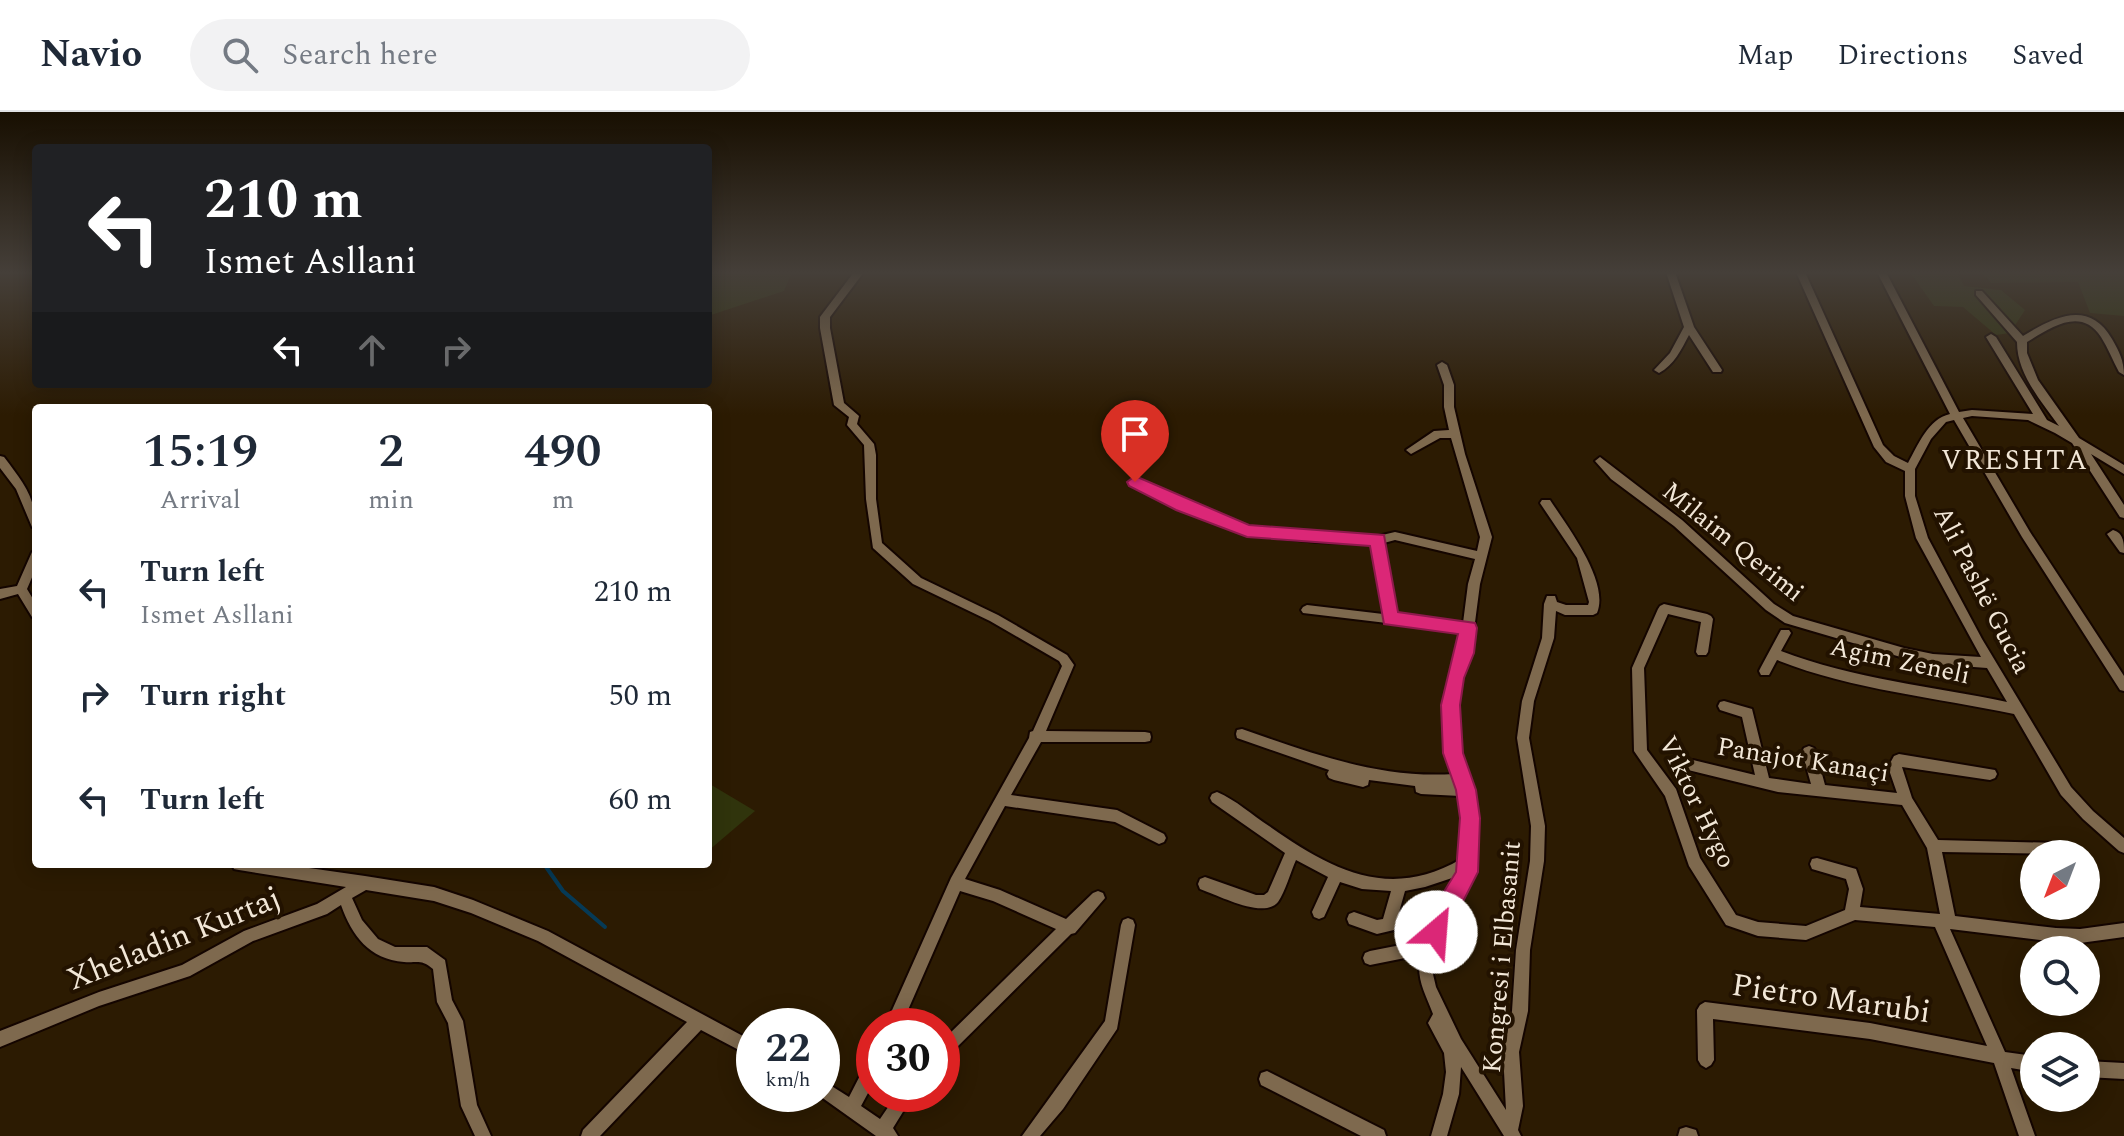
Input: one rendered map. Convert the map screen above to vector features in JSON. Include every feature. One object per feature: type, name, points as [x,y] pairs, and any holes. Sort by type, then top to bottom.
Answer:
[{"type":"street","points":[[825,320],[839,405],[854,416],[852,425],[869,444],[877,545],[917,581],[994,618],[1067,661],[1066,673],[1035,736],[956,883],[901,1008]]},
{"type":"street","points":[[1687,320],[1717,370]]},
{"type":"street","points":[[1822,320],[1879,447],[1890,459],[1910,469],[1935,426],[1943,419],[1953,415],[2009,414],[2042,421],[2124,470]]},
{"type":"street","points":[[1905,320],[1953,415],[2071,608],[2124,686]]},
{"type":"street","points":[[2003,320],[2022,341]]},
{"type":"street","points":[[2058,320],[2022,341],[2020,347],[2030,372],[2124,514]]},
{"type":"street","points":[[2086,320],[2102,330],[2124,372]]},
{"type":"street","points":[[1659,370],[1674,355],[1689,327]]},
{"type":"street","points":[[1991,337],[2042,421]]},
{"type":"street","points":[[1442,365],[1449,385],[1449,407],[1467,479],[1484,522],[1486,537],[1465,653],[1455,678],[1450,705],[1453,753],[1464,784],[1470,818],[1467,863],[1463,881],[1445,910],[1425,970],[1439,1007],[1474,1077],[1512,1134]]},
{"type":"street","points":[[1411,450],[1438,434],[1456,434]]},
{"type":"street","points":[[0,460],[21,488],[32,514]]},
{"type":"street","name":"Milaim Qerimi","points":[[1600,461],[1615,476],[1678,523],[1770,607],[1789,620],[1904,653],[1933,659],[1990,663]]},
{"type":"street","name":"Ali Pashë Gucia","points":[[1910,469],[1910,496],[1922,538],[1990,663],[2075,802],[2124,847]]},
{"type":"street","points":[[1135,482],[1247,531],[1318,538],[1378,540],[1395,536],[1482,557]]},
{"type":"street","name":"Kongresi i Elbasanit","points":[[1512,1134],[1515,1106],[1511,1052],[1520,1011],[1523,950],[1537,861],[1538,826],[1523,738],[1528,701],[1548,638],[1552,617],[1550,601],[1583,612],[1593,610],[1595,602],[1582,557],[1546,503]]},
{"type":"street","points":[[2113,534],[2124,549]]},
{"type":"street","points":[[1378,540],[1390,619]]},
{"type":"street","points":[[21,589],[32,564]]},
{"type":"street","points":[[0,594],[21,589]]},
{"type":"street","points":[[21,589],[32,607]]},
{"type":"street","name":"Viktor Hygo","points":[[1702,652],[1707,619],[1664,609],[1638,668],[1641,751],[1671,793],[1694,861],[1731,920],[1784,933],[1806,933],[1852,914],[1894,915],[2056,935],[2080,936],[2124,930]]},
{"type":"street","points":[[1307,610],[1468,628]]},
{"type":"street","points":[[1765,671],[1785,633]]},
{"type":"street","name":"Agim Zeneli","points":[[1775,654],[1798,665],[2018,710]]},
{"type":"street","points":[[1724,706],[1748,713],[1763,783]]},
{"type":"street","points":[[1242,734],[1320,761],[1381,777],[1464,784]]},
{"type":"street","points":[[1035,736],[1145,737]]},
{"type":"street","points":[[1809,752],[1820,792]]},
{"type":"street","points":[[1990,774],[1899,760],[1895,767],[1906,800],[1934,846],[1944,921],[2027,1136]]},
{"type":"street","name":"Panajot Kanaçi","points":[[1693,766],[1763,783],[1906,800]]},
{"type":"street","points":[[1334,774],[1393,786],[1464,784]]},
{"type":"street","points":[[1217,798],[1294,849],[1337,873],[1361,881],[1384,885],[1450,875],[1467,863]]},
{"type":"street","points":[[1001,800],[1117,816],[1159,838]]},
{"type":"street","points":[[1934,846],[2020,848]]},
{"type":"street","points":[[1205,884],[1256,902],[1266,902],[1273,897],[1294,849]]},
{"type":"street","points":[[1817,864],[1851,874],[1856,889],[1852,914]]},
{"type":"street","points":[[266,868],[434,894],[487,913],[543,936],[736,1040]]},
{"type":"street","points":[[1319,912],[1337,873]]},
{"type":"street","name":"Xheladin Kurtaj","points":[[0,1039],[99,999],[185,971],[249,936],[322,909],[365,883]]},
{"type":"street","points":[[956,883],[995,895],[1070,928]]},
{"type":"street","points":[[1354,919],[1377,927],[1389,925],[1400,883]]},
{"type":"street","points":[[344,895],[359,929],[382,952],[404,956],[427,954],[440,965],[445,1002],[455,1021],[469,1106],[483,1136]]},
{"type":"street","points":[[960,1035],[1098,898]]},
{"type":"street","points":[[1030,1136],[1112,1024],[1128,925]]},
{"type":"street","points":[[1370,958],[1431,946]]},
{"type":"street","points":[[1439,1007],[1441,1016],[1436,1023],[1452,1053],[1453,1070],[1439,1136]]},
{"type":"street","name":"Pietro Marubi","points":[[1706,1060],[1705,1010],[1870,1031],[1999,1057]]},
{"type":"street","points":[[592,1135],[700,1020]]},
{"type":"street","points":[[1999,1057],[2020,1061]]},
{"type":"street","points":[[2100,1070],[2124,1071]]},
{"type":"street","points":[[1267,1079],[1378,1136]]},
{"type":"street","points":[[840,1099],[886,1133],[897,1112]]},
{"type":"street","points":[[852,1107],[856,1100]]},
{"type":"green space","points":[[1978,320],[2019,320],[2010,333],[1996,335]]},
{"type":"green space","points":[[712,785],[755,811],[712,848]]},
{"type":"waterway","points":[[547,868],[563,891],[605,927]]},
{"type":"district","name":"VRESHTA","points":[[2015,460]]},
{"type":"route","points":[[1135,482],[1247,531],[1378,540],[1390,619],[1468,628],[1465,653],[1455,678],[1450,705],[1453,753],[1466,790],[1470,818],[1467,872],[1436,932]]}]
